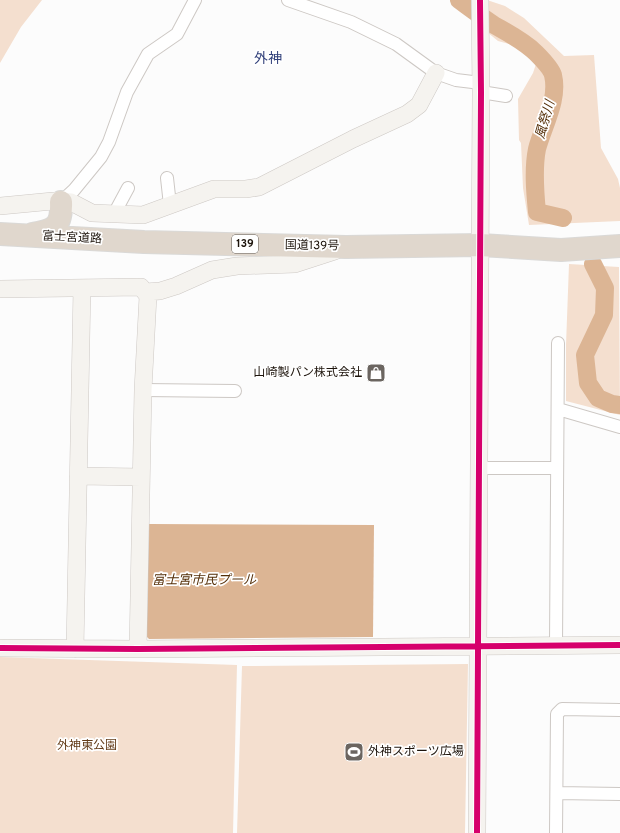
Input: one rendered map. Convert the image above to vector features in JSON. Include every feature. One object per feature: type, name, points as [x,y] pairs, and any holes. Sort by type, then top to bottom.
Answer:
[{"type":"highway","points":[[27,235],[52,229],[62,213],[61,202]]},
{"type":"highway","name":"国道139号","points":[[480,245],[561,234],[620,231]]},
{"type":"highway","name":"富士宮道路","points":[[0,234],[144,242]]},
{"type":"highway","name":"国道139号","points":[[144,242],[346,247],[480,245],[561,250],[620,246]]},
{"type":"street","points":[[61,202],[74,190],[101,157],[109,142],[127,92],[148,54],[177,34],[195,0]]},
{"type":"street","points":[[288,0],[350,22],[396,44],[436,73],[506,96]]},
{"type":"street","points":[[477,833],[481,88],[480,3]]},
{"type":"street","points":[[0,206],[53,201],[71,202],[92,213],[143,215],[214,189],[246,189],[259,187],[353,139],[407,114],[419,105],[436,73]]},
{"type":"street","points":[[166,178],[170,205]]},
{"type":"street","points":[[114,214],[128,188]]},
{"type":"street","points":[[61,202],[67,221],[73,228],[83,233],[129,237],[144,242]]},
{"type":"street","points":[[145,292],[160,291],[176,286],[212,270],[237,266],[295,264],[346,247]]},
{"type":"street","points":[[0,289],[141,287],[148,296],[143,390],[138,649]]},
{"type":"street","points":[[75,648],[82,288]]},
{"type":"street","points":[[556,646],[558,343]]},
{"type":"street","points":[[143,390],[235,391]]},
{"type":"street","points":[[558,409],[620,427]]},
{"type":"street","points":[[479,468],[557,468]]},
{"type":"street","points":[[78,476],[141,477]]},
{"type":"street","points":[[0,648],[138,649],[620,645]]},
{"type":"street","points":[[556,833],[557,714],[562,710],[620,710]]},
{"type":"street","points":[[556,793],[620,794]]},
{"type":"green space","points":[[0,0],[42,0],[21,27],[0,63]]},
{"type":"green space","points":[[487,0],[505,6],[524,18],[564,56],[594,55],[601,148],[618,179],[620,188],[620,221],[529,225],[523,188],[521,143],[519,140],[518,99],[533,73],[536,64],[524,50],[517,46],[498,41],[487,32]]},
{"type":"green space","points":[[569,264],[619,267],[620,415],[566,401],[566,345]]},
{"type":"green space","name":"外神東公園","points":[[0,657],[237,665],[233,833],[0,833]]},
{"type":"green space","name":"外神スポーツ広場","points":[[468,664],[465,833],[237,833],[242,666]]},
{"type":"water","name":"富士宮市民プール","points":[[148,524],[374,525],[373,637],[149,639],[146,636]]},
{"type":"waterway","name":"風祭川","points":[[459,0],[494,25],[526,45],[536,53],[552,72],[554,94],[550,113],[537,149],[536,157],[535,172],[537,212],[563,218]]},
{"type":"waterway","name":"風祭川","points":[[593,264],[605,288],[604,315],[585,355],[588,383],[598,398],[612,404],[620,405]]},
{"type":"cycle path","points":[[477,833],[481,92],[480,0]]},
{"type":"cycle path","points":[[0,648],[138,649],[620,645]]},
{"type":"place","name":"山崎製パン株式会社","points":[[376,373]]},
{"type":"place","name":"外神スポーツ広場","points":[[354,752]]},
{"type":"district","name":"外神","points":[[268,59]]}]
